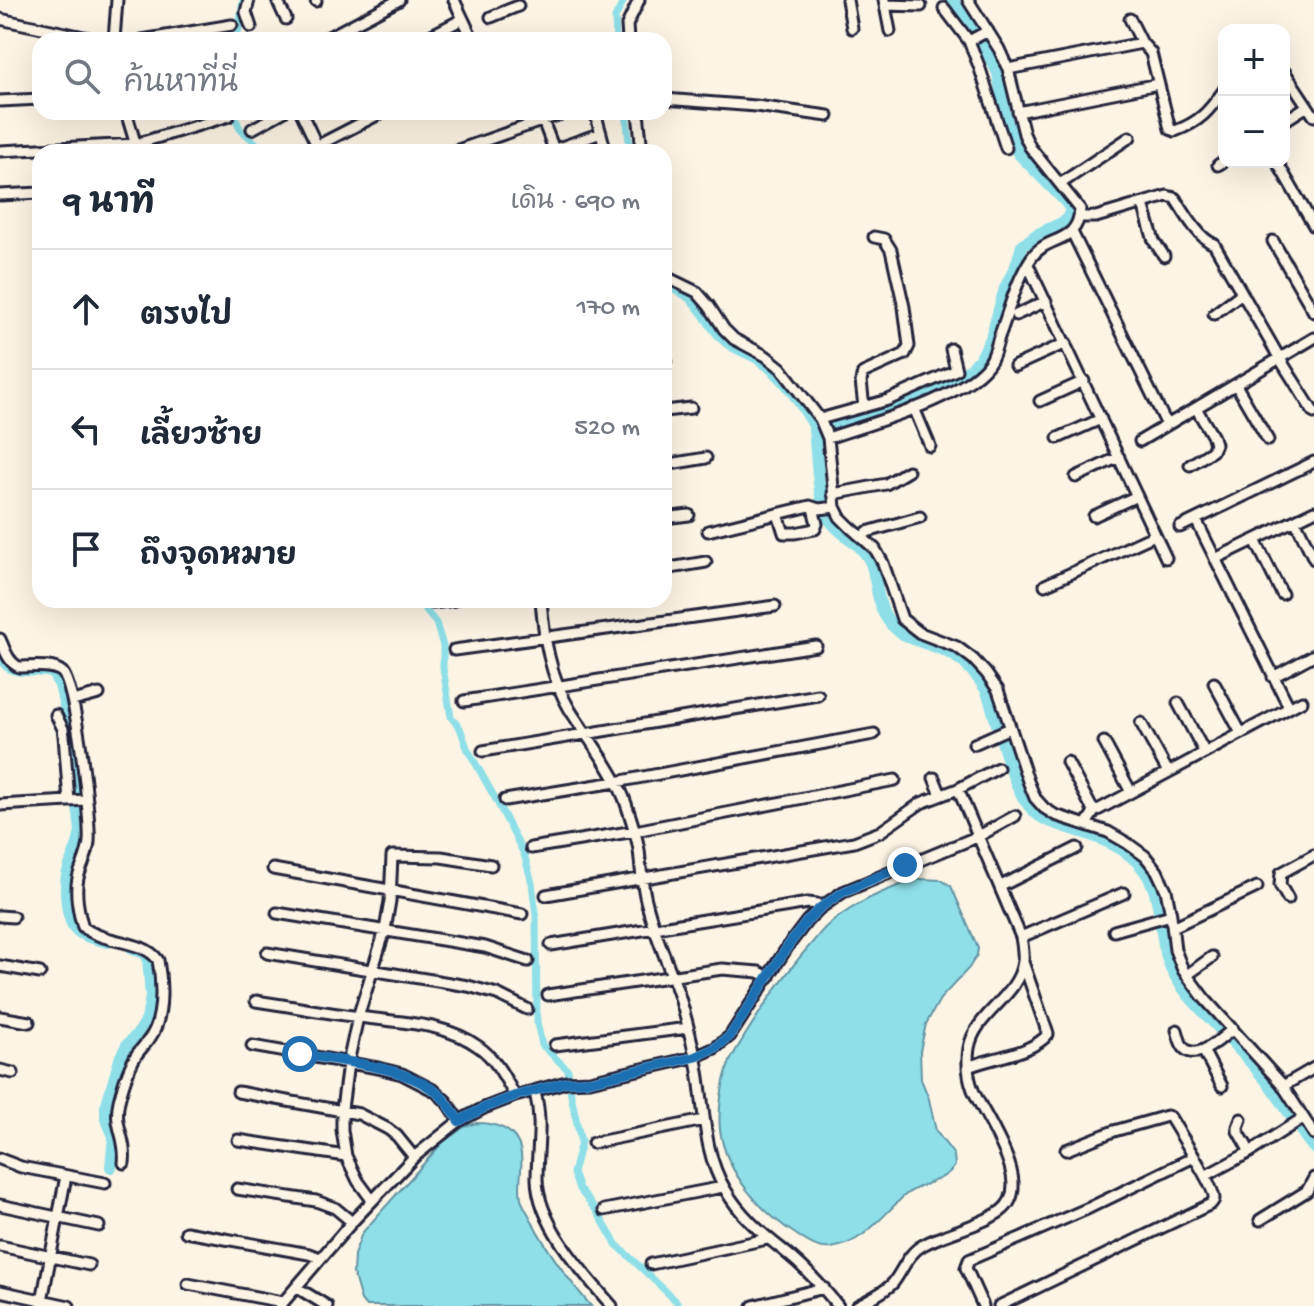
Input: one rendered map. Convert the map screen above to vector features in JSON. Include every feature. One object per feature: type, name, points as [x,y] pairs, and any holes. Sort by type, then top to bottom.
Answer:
[{"type":"street","points":[[115,32],[117,0]]},
{"type":"street","points":[[249,0],[246,12],[251,27]]},
{"type":"street","points":[[277,0],[286,19]]},
{"type":"street","points":[[338,32],[399,0]]},
{"type":"street","points":[[454,0],[469,32]]},
{"type":"street","points":[[627,32],[627,25],[639,0]]},
{"type":"street","points":[[847,0],[852,28]]},
{"type":"street","points":[[824,428],[914,408],[941,398],[980,373],[991,360],[1033,255],[1072,232],[1078,224],[1080,209],[1030,147],[1008,69],[968,0]]},
{"type":"street","points":[[890,31],[885,3],[921,6]]},
{"type":"street","points":[[491,17],[518,5]]},
{"type":"street","points":[[944,8],[970,41],[1006,148]]},
{"type":"street","points":[[0,19],[61,32]]},
{"type":"street","points":[[438,32],[463,19]]},
{"type":"street","points":[[1130,19],[1142,43],[1151,53],[1170,129],[1175,131],[1196,122],[1220,96]]},
{"type":"street","points":[[190,32],[232,25]]},
{"type":"street","points":[[970,41],[987,32]]},
{"type":"street","points":[[1008,69],[1142,43]]},
{"type":"street","points":[[1290,81],[1314,116]]},
{"type":"street","points":[[1018,112],[1158,84]]},
{"type":"street","points":[[0,101],[32,99]]},
{"type":"street","points":[[672,100],[756,106],[828,116]]},
{"type":"street","points":[[1290,117],[1306,107]]},
{"type":"street","points":[[128,120],[136,144]]},
{"type":"street","points":[[148,144],[218,120]]},
{"type":"street","points":[[252,129],[268,120]]},
{"type":"street","points":[[305,120],[317,144]]},
{"type":"street","points":[[328,144],[369,120]]},
{"type":"street","points":[[597,120],[604,144]]},
{"type":"street","points":[[639,120],[641,144]]},
{"type":"street","points":[[475,144],[543,121],[550,144]]},
{"type":"street","points":[[571,144],[601,133]]},
{"type":"street","points":[[1060,184],[1130,137]]},
{"type":"street","points":[[0,151],[32,150]]},
{"type":"street","points":[[1280,168],[1314,226]]},
{"type":"street","points":[[0,195],[32,193]]},
{"type":"street","points":[[1080,217],[1096,217],[1167,196],[1175,198],[1189,221],[1208,242],[1214,244],[1314,413]]},
{"type":"street","points":[[1143,204],[1154,241],[1164,256]]},
{"type":"street","points":[[1072,232],[1167,425]]},
{"type":"street","points":[[864,407],[863,373],[905,354],[909,346],[905,310],[891,250],[884,239],[874,237]]},
{"type":"street","points":[[1273,241],[1314,312]]},
{"type":"street","points":[[1028,265],[1166,558]]},
{"type":"street","points":[[672,280],[697,292],[734,339],[781,368],[824,428],[833,494],[823,508],[815,529],[784,533],[778,514]]},
{"type":"street","points":[[1214,314],[1242,293]]},
{"type":"street","points":[[1016,315],[1046,301]]},
{"type":"street","points":[[1140,441],[1314,338]]},
{"type":"street","points":[[1015,366],[1066,343]]},
{"type":"street","points":[[824,428],[864,407],[888,400],[956,370],[951,349]]},
{"type":"street","points":[[1040,401],[1084,381]]},
{"type":"street","points":[[1236,385],[1268,440]]},
{"type":"street","points":[[672,410],[691,408]]},
{"type":"street","points":[[914,408],[930,446]]},
{"type":"street","points":[[1190,465],[1212,451],[1215,444],[1196,408]]},
{"type":"street","points":[[1058,438],[1101,419]]},
{"type":"street","points":[[1076,477],[1119,457]]},
{"type":"street","points":[[672,464],[706,458]]},
{"type":"street","points":[[1180,527],[1314,462]]},
{"type":"street","points":[[833,494],[886,484],[908,471]]},
{"type":"street","points":[[1094,516],[1137,496]]},
{"type":"street","points":[[708,531],[810,506],[823,508],[840,517],[863,537],[883,563],[902,619],[920,633],[957,647],[973,659],[998,690],[1035,798],[1055,815],[1108,832],[1127,843],[1145,856],[1157,871],[1166,890],[1166,916],[1173,927],[1175,950],[1187,975],[1283,1086],[1314,1134]]},
{"type":"street","points":[[1215,559],[1314,511]]},
{"type":"street","points":[[672,517],[689,515]]},
{"type":"street","points":[[863,537],[867,532],[920,517]]},
{"type":"street","points":[[1196,520],[1289,707]]},
{"type":"street","points":[[1295,520],[1314,559]]},
{"type":"street","points":[[1045,585],[1155,535]]},
{"type":"street","points":[[1255,540],[1282,594]]},
{"type":"street","points":[[672,568],[706,562]]},
{"type":"street","points":[[454,650],[775,606]]},
{"type":"street","points":[[542,608],[549,660],[558,686],[616,782],[635,831],[646,902],[688,1028],[710,1153],[723,1187],[734,1204],[767,1239],[794,1259],[838,1306]]},
{"type":"street","points":[[0,639],[14,665],[56,668],[68,682],[78,725],[77,801]]},
{"type":"street","points":[[464,701],[816,646]]},
{"type":"street","points":[[1273,677],[1314,655]]},
{"type":"street","points":[[1214,683],[1241,733]]},
{"type":"street","points":[[73,701],[99,694]]},
{"type":"street","points":[[483,751],[818,695]]},
{"type":"street","points":[[1086,824],[1094,812],[1302,701]]},
{"type":"street","points":[[1178,703],[1205,753]]},
{"type":"street","points":[[56,715],[63,729],[88,847],[77,886],[81,923],[92,933],[149,951],[158,960],[160,968],[157,1023],[131,1064],[119,1101],[117,1116],[126,1150],[124,1163]]},
{"type":"street","points":[[1141,723],[1168,772]]},
{"type":"street","points":[[974,744],[1009,728]]},
{"type":"street","points":[[505,800],[874,734]]},
{"type":"street","points":[[1104,742],[1131,792]]},
{"type":"street","points":[[1067,762],[1094,812]]},
{"type":"street","points":[[546,895],[854,842],[880,832],[921,803],[958,789],[998,768]]},
{"type":"street","points":[[934,778],[941,795]]},
{"type":"street","points":[[531,848],[895,780]]},
{"type":"street","points":[[958,789],[1021,937],[1023,962],[1048,1034],[1027,1048],[968,1067]]},
{"type":"street","points":[[0,805],[77,801]]},
{"type":"street","points":[[188,1284],[281,1304],[372,1200],[414,1157],[459,1121],[515,1096],[566,1082],[590,1081],[695,1057],[715,1048],[730,1036],[788,946],[820,908],[843,892],[979,836],[1015,816]]},
{"type":"street","points":[[1001,886],[1077,848]]},
{"type":"street","points":[[1288,899],[1280,885],[1281,873],[1314,855]]},
{"type":"street","points":[[372,1200],[346,1156],[342,1109],[358,1017],[385,930],[392,856],[441,857],[491,865]]},
{"type":"street","points":[[273,869],[522,914]]},
{"type":"street","points":[[1173,927],[1257,887]]},
{"type":"street","points":[[1021,937],[1124,893]]},
{"type":"street","points":[[551,945],[808,903],[817,904],[820,908]]},
{"type":"street","points":[[277,913],[485,947],[528,961]]},
{"type":"street","points":[[0,916],[13,917]]},
{"type":"street","points":[[1114,931],[1166,916]]},
{"type":"street","points":[[267,953],[468,986],[497,994],[527,1009]]},
{"type":"street","points":[[1187,975],[1212,957]]},
{"type":"street","points":[[857,1306],[890,1286],[909,1256],[921,1246],[1002,1210],[1011,1198],[1014,1185],[1011,1168],[972,1088],[968,1067],[973,1035],[1009,992],[1023,962]]},
{"type":"street","points":[[0,966],[40,973]]},
{"type":"street","points":[[548,995],[722,969],[742,969],[769,977]]},
{"type":"street","points":[[256,1001],[426,1025],[454,1034],[478,1047],[499,1066],[515,1096]]},
{"type":"street","points":[[0,1017],[29,1022]]},
{"type":"street","points":[[555,1045],[688,1028]]},
{"type":"street","points":[[1177,1030],[1182,1047],[1194,1052],[1203,1050],[1232,1030]]},
{"type":"street","points":[[252,1046],[402,1074],[435,1091],[459,1121]]},
{"type":"street","points":[[1203,1050],[1222,1086]]},
{"type":"street","points":[[1283,1086],[1314,1068]]},
{"type":"street","points":[[0,1070],[13,1073]]},
{"type":"street","points":[[238,1092],[359,1114],[397,1136],[414,1157]]},
{"type":"street","points":[[535,1092],[540,1110],[537,1180],[543,1207],[576,1265],[612,1306]]},
{"type":"street","points":[[999,1306],[1214,1200],[1205,1176],[1170,1117],[1114,1131],[1066,1150]]},
{"type":"street","points":[[1241,1119],[1238,1131],[1250,1152]]},
{"type":"street","points":[[1205,1176],[1302,1119]]},
{"type":"street","points":[[593,1143],[704,1120]]},
{"type":"street","points":[[238,1140],[346,1156]]},
{"type":"street","points":[[983,1306],[966,1268],[969,1260],[1089,1208],[1194,1157]]},
{"type":"street","points":[[0,1159],[21,1167],[105,1183]]},
{"type":"street","points":[[42,1303],[66,1176]]},
{"type":"street","points":[[1260,1220],[1307,1191],[1314,1178]]},
{"type":"street","points":[[604,1210],[723,1187]]},
{"type":"street","points":[[237,1189],[316,1201],[335,1208],[352,1222]]},
{"type":"street","points":[[0,1205],[99,1226]]},
{"type":"street","points":[[186,1232],[320,1258]]},
{"type":"street","points":[[651,1264],[767,1239]]},
{"type":"street","points":[[0,1246],[89,1265]]},
{"type":"street","points":[[296,1287],[327,1306]]},
{"type":"street","points":[[753,1306],[824,1288]]},
{"type":"street","points":[[0,1291],[42,1303],[69,1306]]},
{"type":"water","points":[[920,879],[941,880],[951,886],[978,948],[969,968],[940,999],[926,1024],[920,1051],[921,1079],[936,1131],[954,1155],[955,1166],[944,1176],[904,1196],[853,1241],[831,1248],[818,1247],[771,1216],[748,1191],[730,1162],[720,1130],[721,1097],[727,1071],[767,1001],[826,927],[872,897]]},
{"type":"water","points":[[476,1123],[500,1127],[515,1137],[521,1156],[520,1191],[523,1205],[549,1251],[591,1306],[366,1306],[361,1300],[353,1273],[354,1255],[362,1233],[442,1143],[464,1127]]},
{"type":"waterway","points":[[238,32],[243,0]]},
{"type":"waterway","points":[[616,32],[615,18],[624,0]]},
{"type":"waterway","points":[[952,0],[981,40],[998,73],[1005,115],[1018,153],[1071,210],[1066,221],[1036,235],[1022,246],[1005,288],[991,338],[972,368],[938,389],[908,401],[814,430],[825,511],[834,525],[867,556],[874,572],[881,606],[889,622],[909,637],[956,657],[985,688],[1014,778],[1034,811],[1049,821],[1119,848],[1144,870],[1155,893],[1164,944],[1175,976],[1269,1084],[1314,1148]]},
{"type":"waterway","points":[[236,120],[240,129],[257,144]]},
{"type":"waterway","points":[[627,120],[629,144]]},
{"type":"waterway","points":[[672,289],[692,301],[726,344],[759,362],[776,376],[814,430]]},
{"type":"waterway","points":[[424,608],[436,623],[443,646],[443,668],[451,717],[460,728],[467,748],[524,854],[532,883],[536,915],[537,1022],[542,1045],[568,1070],[581,1142],[573,1173],[579,1189],[616,1244],[679,1306]]},
{"type":"waterway","points":[[0,656],[16,669],[52,672],[60,685],[81,830],[67,877],[68,908],[71,922],[77,930],[108,942]]},
{"type":"waterway","points":[[111,1167],[114,1136],[106,1118],[106,1107],[121,1056],[147,1020],[151,997],[148,957],[133,949]]},
{"type":"route","points":[[300,1054],[402,1074],[435,1091],[459,1121],[515,1096],[566,1082],[590,1081],[695,1057],[715,1048],[730,1036],[788,946],[820,908],[843,892],[905,865]]}]
